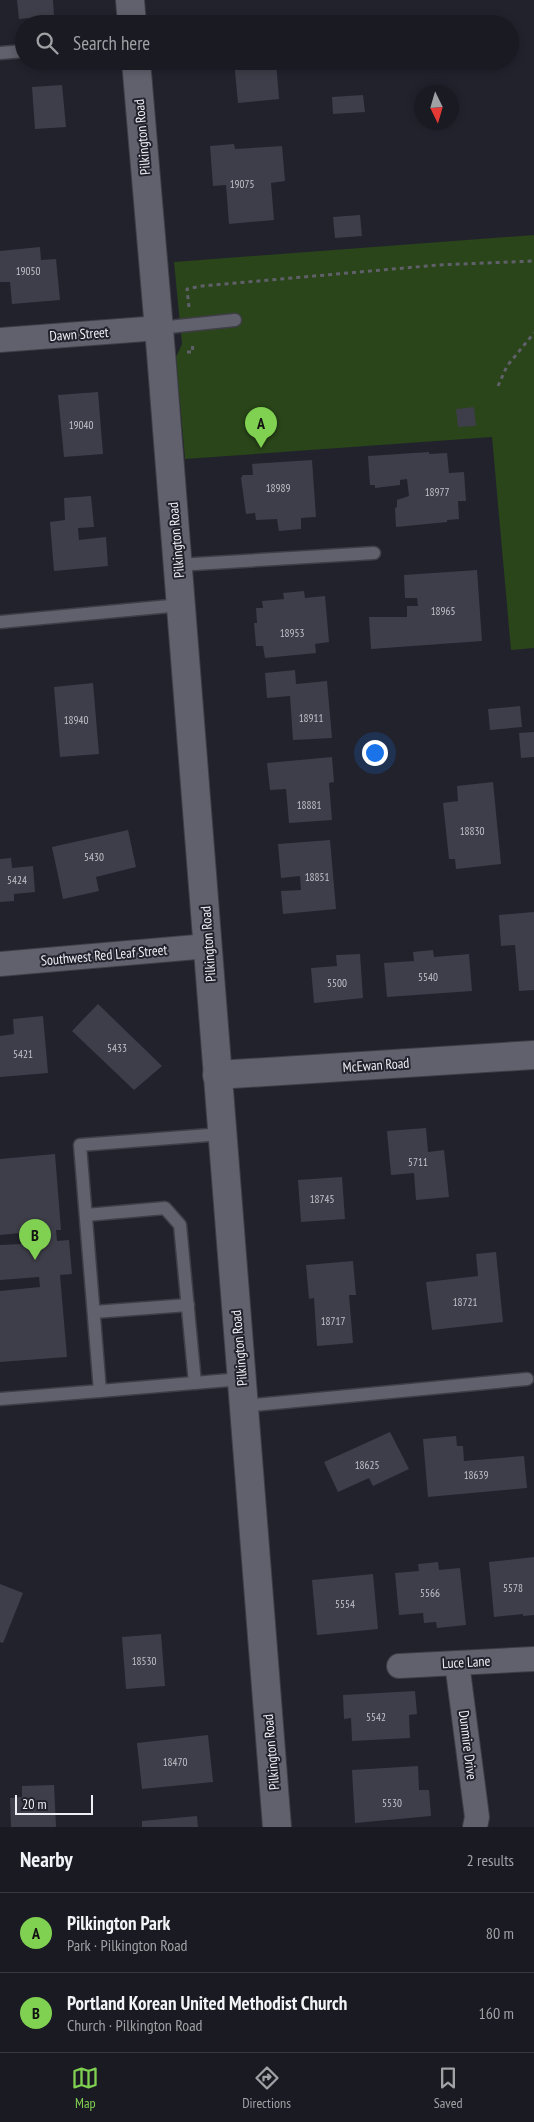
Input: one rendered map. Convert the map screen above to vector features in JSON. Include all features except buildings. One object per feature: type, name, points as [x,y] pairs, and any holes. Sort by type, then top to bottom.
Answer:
[{"type":"street","points":[[130,0],[131,15]]},
{"type":"street","name":"Pilkington Road","points":[[137,70],[178,565],[277,1827]]},
{"type":"street","name":"Dawn Street","points":[[0,340],[160,341]]},
{"type":"street","name":"Southwest Red Leaf Street","points":[[0,964],[208,946]]},
{"type":"street","name":"McEwan Road","points":[[217,1075],[534,1055]]},
{"type":"street","name":"Luce Lane","points":[[399,1666],[534,1659]]},
{"type":"street","name":"Dunmire Drive","points":[[457,1663],[476,1827]]},
{"type":"lane","points":[[0,53],[15,52]]},
{"type":"lane","points":[[160,341],[190,324],[235,320]]},
{"type":"lane","points":[[178,565],[374,553]]},
{"type":"lane","points":[[0,622],[181,605]]},
{"type":"lane","points":[[100,1391],[80,1145],[222,1134]]},
{"type":"lane","points":[[86,1215],[165,1208],[180,1224],[196,1383]]},
{"type":"lane","points":[[94,1312],[188,1305]]},
{"type":"lane","points":[[0,1399],[241,1379]]},
{"type":"lane","points":[[244,1406],[527,1379]]},
{"type":"path","points":[[160,341],[193,352],[187,289],[438,265],[534,262]]},
{"type":"path","points":[[498,386],[507,366],[534,333]]},
{"type":"green space","points":[[534,235],[534,648],[511,650],[492,437],[185,459],[176,357],[182,344],[174,262]]},
{"type":"place","name":"Pilkington Park","points":[[261,448]]},
{"type":"place","name":"Portland Korean United Methodist Church","points":[[35,1260]]}]
